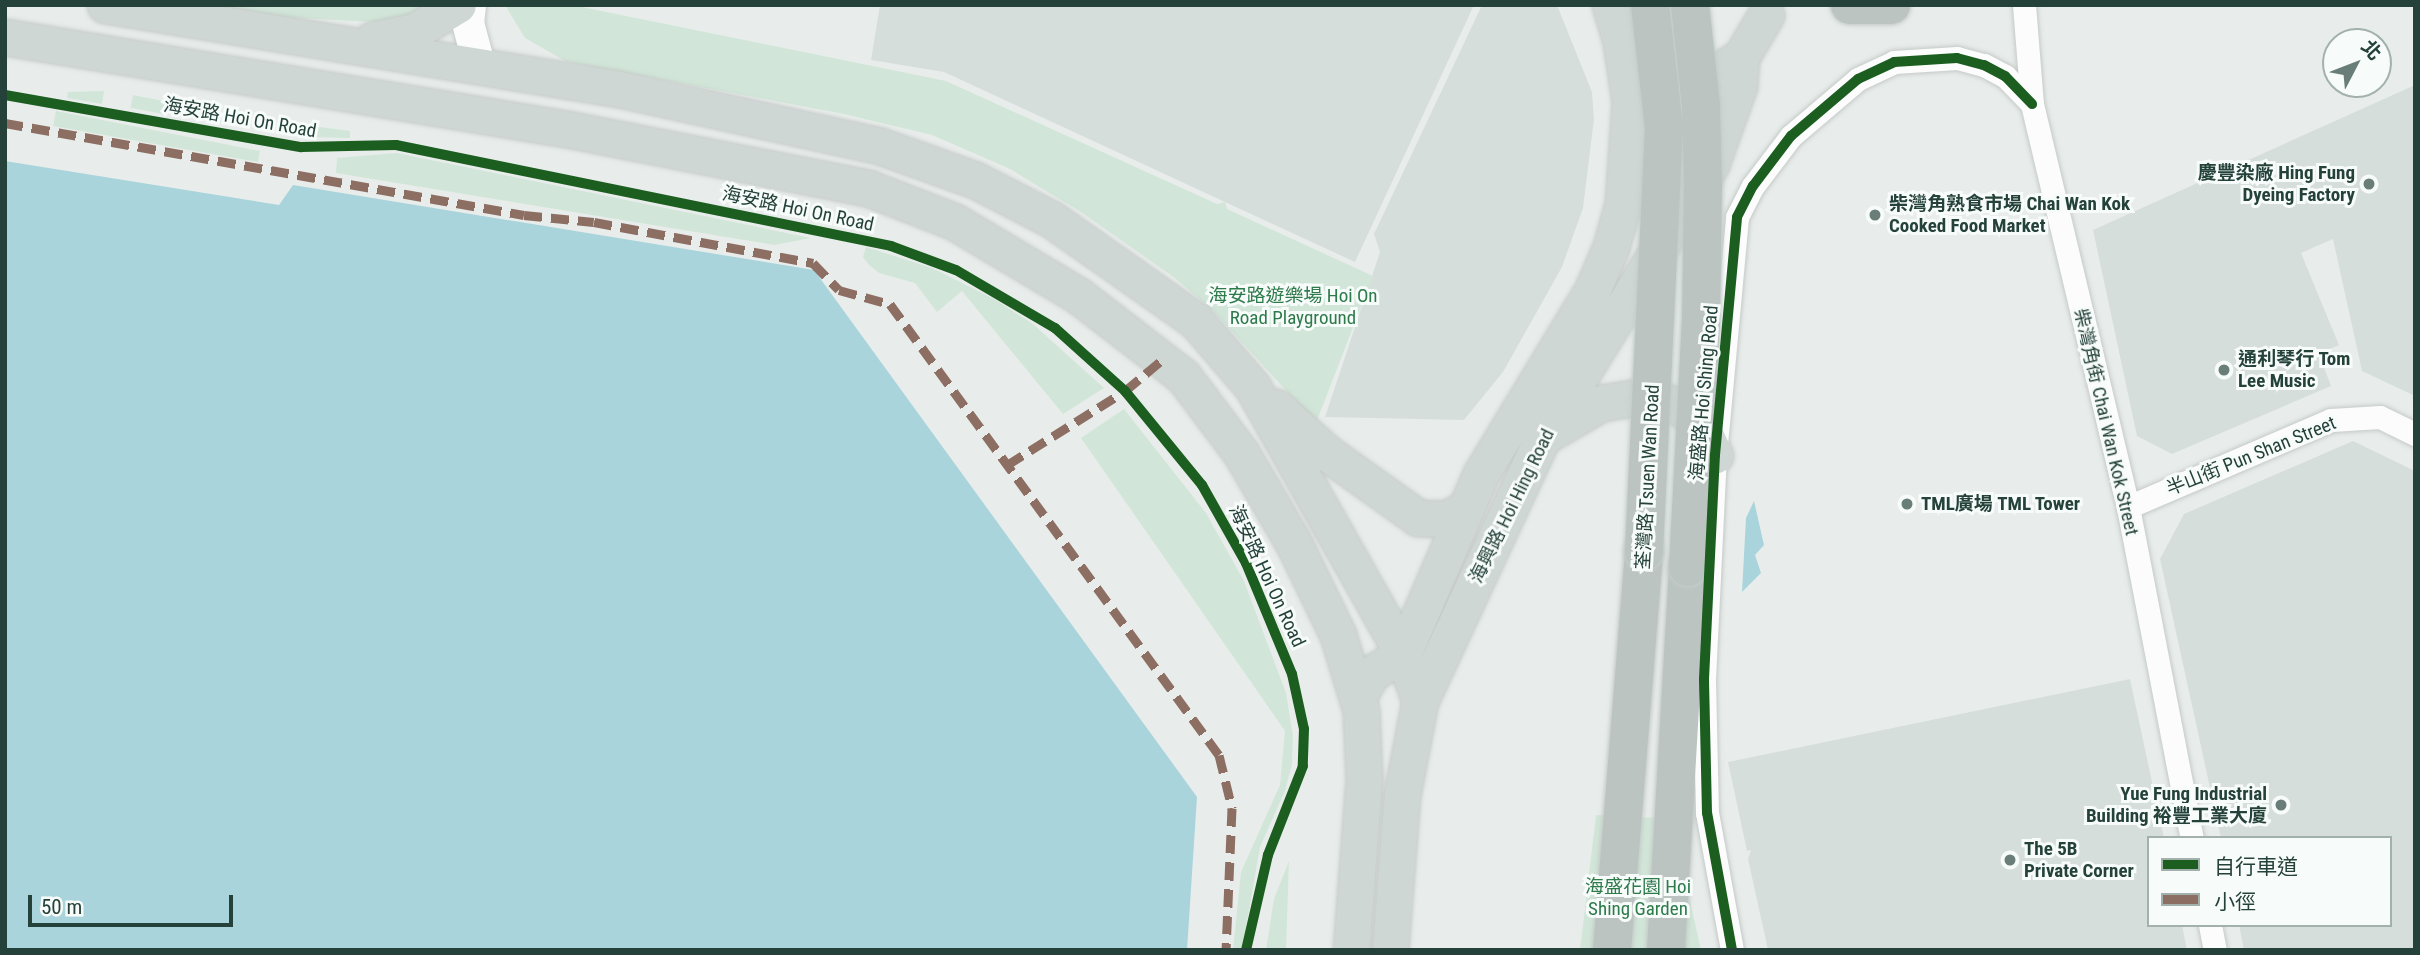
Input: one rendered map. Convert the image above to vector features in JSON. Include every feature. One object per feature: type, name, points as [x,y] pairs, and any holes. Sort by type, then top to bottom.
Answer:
[{"type":"highway","name":"荃灣路 Tsuen Wan Road","points":[[1612,950],[1644,551],[1662,223],[1664,104],[1650,5]]},
{"type":"highway","points":[[1666,950],[1701,323],[1702,127],[1690,5]]},
{"type":"highway","points":[[1850,5],[1891,5]]},
{"type":"main road","points":[[105,5],[358,43],[619,89],[880,146],[975,180],[1051,219],[1185,314],[1252,386],[1327,453],[1418,518],[1446,519],[1465,509]]},
{"type":"main road","points":[[358,43],[415,31],[458,5]]},
{"type":"main road","name":"海興路 Hoi Hing Road","points":[[1403,653],[1465,509],[1505,429],[1593,289],[1611,247],[1623,204],[1630,102],[1621,42],[1610,5]]},
{"type":"main road","points":[[1621,42],[1641,64],[1667,77],[1690,80],[1712,75],[1741,57],[1766,15]]},
{"type":"main road","name":"海安路 Hoi On Road","points":[[5,37],[572,130],[868,188],[955,222],[1080,296],[1183,376],[1241,453],[1300,555],[1338,635],[1360,704]]},
{"type":"main road","name":"海興路 Hoi Hing Road","points":[[1390,950],[1402,795],[1420,701],[1542,438],[1711,164],[1739,86],[1741,57]]},
{"type":"main road","points":[[479,64],[502,93],[572,130]]},
{"type":"main road","points":[[1252,386],[1403,653],[1420,701],[1388,719],[1360,704]]},
{"type":"main road","points":[[1542,438],[1601,403],[1644,396],[1676,405],[1699,421],[1715,455]]},
{"type":"main road","points":[[1351,950],[1364,779],[1360,704],[1371,673],[1403,653]]},
{"type":"street","points":[[470,5],[468,23],[479,64]]},
{"type":"street","name":"柴灣角街 Chai Wan Kok Street","points":[[2024,5],[2032,104],[2128,507],[2192,836]]},
{"type":"street","name":"海盛路 Hoi Shing Road","points":[[1732,950],[1707,813],[1704,679],[1715,455],[1737,218],[1753,186],[1791,136],[1857,79],[1894,61],[1956,58],[1984,65],[2006,76],[2032,104]]},
{"type":"street","name":"半山街 Pun Shan Street","points":[[2128,507],[2332,420],[2380,417],[2415,434]]},
{"type":"street","points":[[2210,927],[2215,950]]},
{"type":"shaded area","points":[[880,5],[1474,5],[1355,262],[944,72],[871,60]]},
{"type":"shaded area","points":[[1482,5],[1557,5],[1592,92],[1594,119],[1583,208],[1562,267],[1503,372],[1464,420],[1325,417],[1380,252],[1374,234]]},
{"type":"shaded area","points":[[2415,85],[2415,396],[2362,371],[2333,239],[2301,253],[2339,345],[2319,354],[2331,386],[2172,454],[2137,436],[2093,230],[2386,98],[2392,98],[2392,95]]},
{"type":"shaded area","points":[[2353,441],[2415,471],[2415,950],[2244,950],[2239,927],[2392,927],[2392,836],[2221,836],[2160,559],[2184,514]]},
{"type":"shaded area","points":[[2130,679],[2164,836],[2147,836],[2147,927],[2182,927],[2187,950],[1768,950],[1748,859],[1751,850],[1747,851],[1728,762]]},
{"type":"green space","points":[[203,5],[436,5],[393,23],[280,17]]},
{"type":"green space","name":"海安路遊樂場 Hoi On Road Playground","points":[[505,5],[572,5],[946,81],[1217,204],[1225,202],[1227,209],[1373,276],[1316,423],[1214,312],[1175,278],[1081,212],[1010,169],[932,135],[844,114],[567,62],[525,38]]},
{"type":"green space","points":[[104,91],[102,104],[67,98],[68,92]]},
{"type":"green space","points":[[133,95],[169,102],[167,115],[131,108]]},
{"type":"green space","points":[[56,111],[260,151],[258,162],[53,126]]},
{"type":"green space","points":[[304,125],[350,131],[350,138],[302,137]]},
{"type":"green space","points":[[397,153],[811,238],[774,245],[336,173],[337,158]]},
{"type":"green space","points":[[866,247],[932,268],[994,299],[1033,324],[1104,388],[1063,414],[962,291],[937,312],[915,283],[879,273],[869,265],[863,257]]},
{"type":"green space","points":[[1124,409],[1206,513],[1244,581],[1286,693],[1293,736],[1292,764],[1285,791],[1260,847],[1242,950],[1233,950],[1241,872],[1280,785],[1285,731],[1081,438]]},
{"type":"green space","name":"海盛花園 Hoi Shing Garden","points":[[1596,815],[1659,818],[1684,874],[1701,950],[1580,950]]},
{"type":"green space","points":[[1289,861],[1286,950],[1266,950],[1274,899]]},
{"type":"water","points":[[5,161],[279,205],[293,185],[814,270],[1197,797],[1187,950],[5,950]]},
{"type":"water","points":[[1754,501],[1764,545],[1755,555],[1761,573],[1742,592],[1746,518]]},
{"type":"marked path","points":[[5,123],[524,215],[594,222],[813,263],[839,290],[890,304],[1219,755],[1232,808],[1226,950]]},
{"type":"marked path","points":[[1007,465],[1125,391],[1162,360]]},
{"type":"cycle path","points":[[1732,950],[1707,813],[1704,679],[1715,455],[1737,217],[1753,186],[1791,136],[1858,79],[1894,62],[1957,58],[1984,65],[2005,76],[2032,104]]},
{"type":"cycle path","points":[[5,95],[301,147],[396,145],[891,246],[956,270],[1055,328],[1125,391],[1202,485],[1246,563],[1292,674],[1304,729],[1303,766],[1268,855],[1246,950]]},
{"type":"place","name":"慶豐染廠 Hing Fung Dyeing Factory","points":[[2369,184]]},
{"type":"place","name":"柴灣角熟食市場 Chai Wan Kok Cooked Food Market","points":[[1875,215]]},
{"type":"place","name":"通利琴行 Tom Lee Music","points":[[2224,370]]},
{"type":"place","name":"TML廣場 TML Tower","points":[[1907,504]]},
{"type":"place","name":"Yue Fung Industrial Building 裕豐工業大廈","points":[[2281,805]]},
{"type":"place","name":"The 5B Private Corner","points":[[2010,860]]}]
